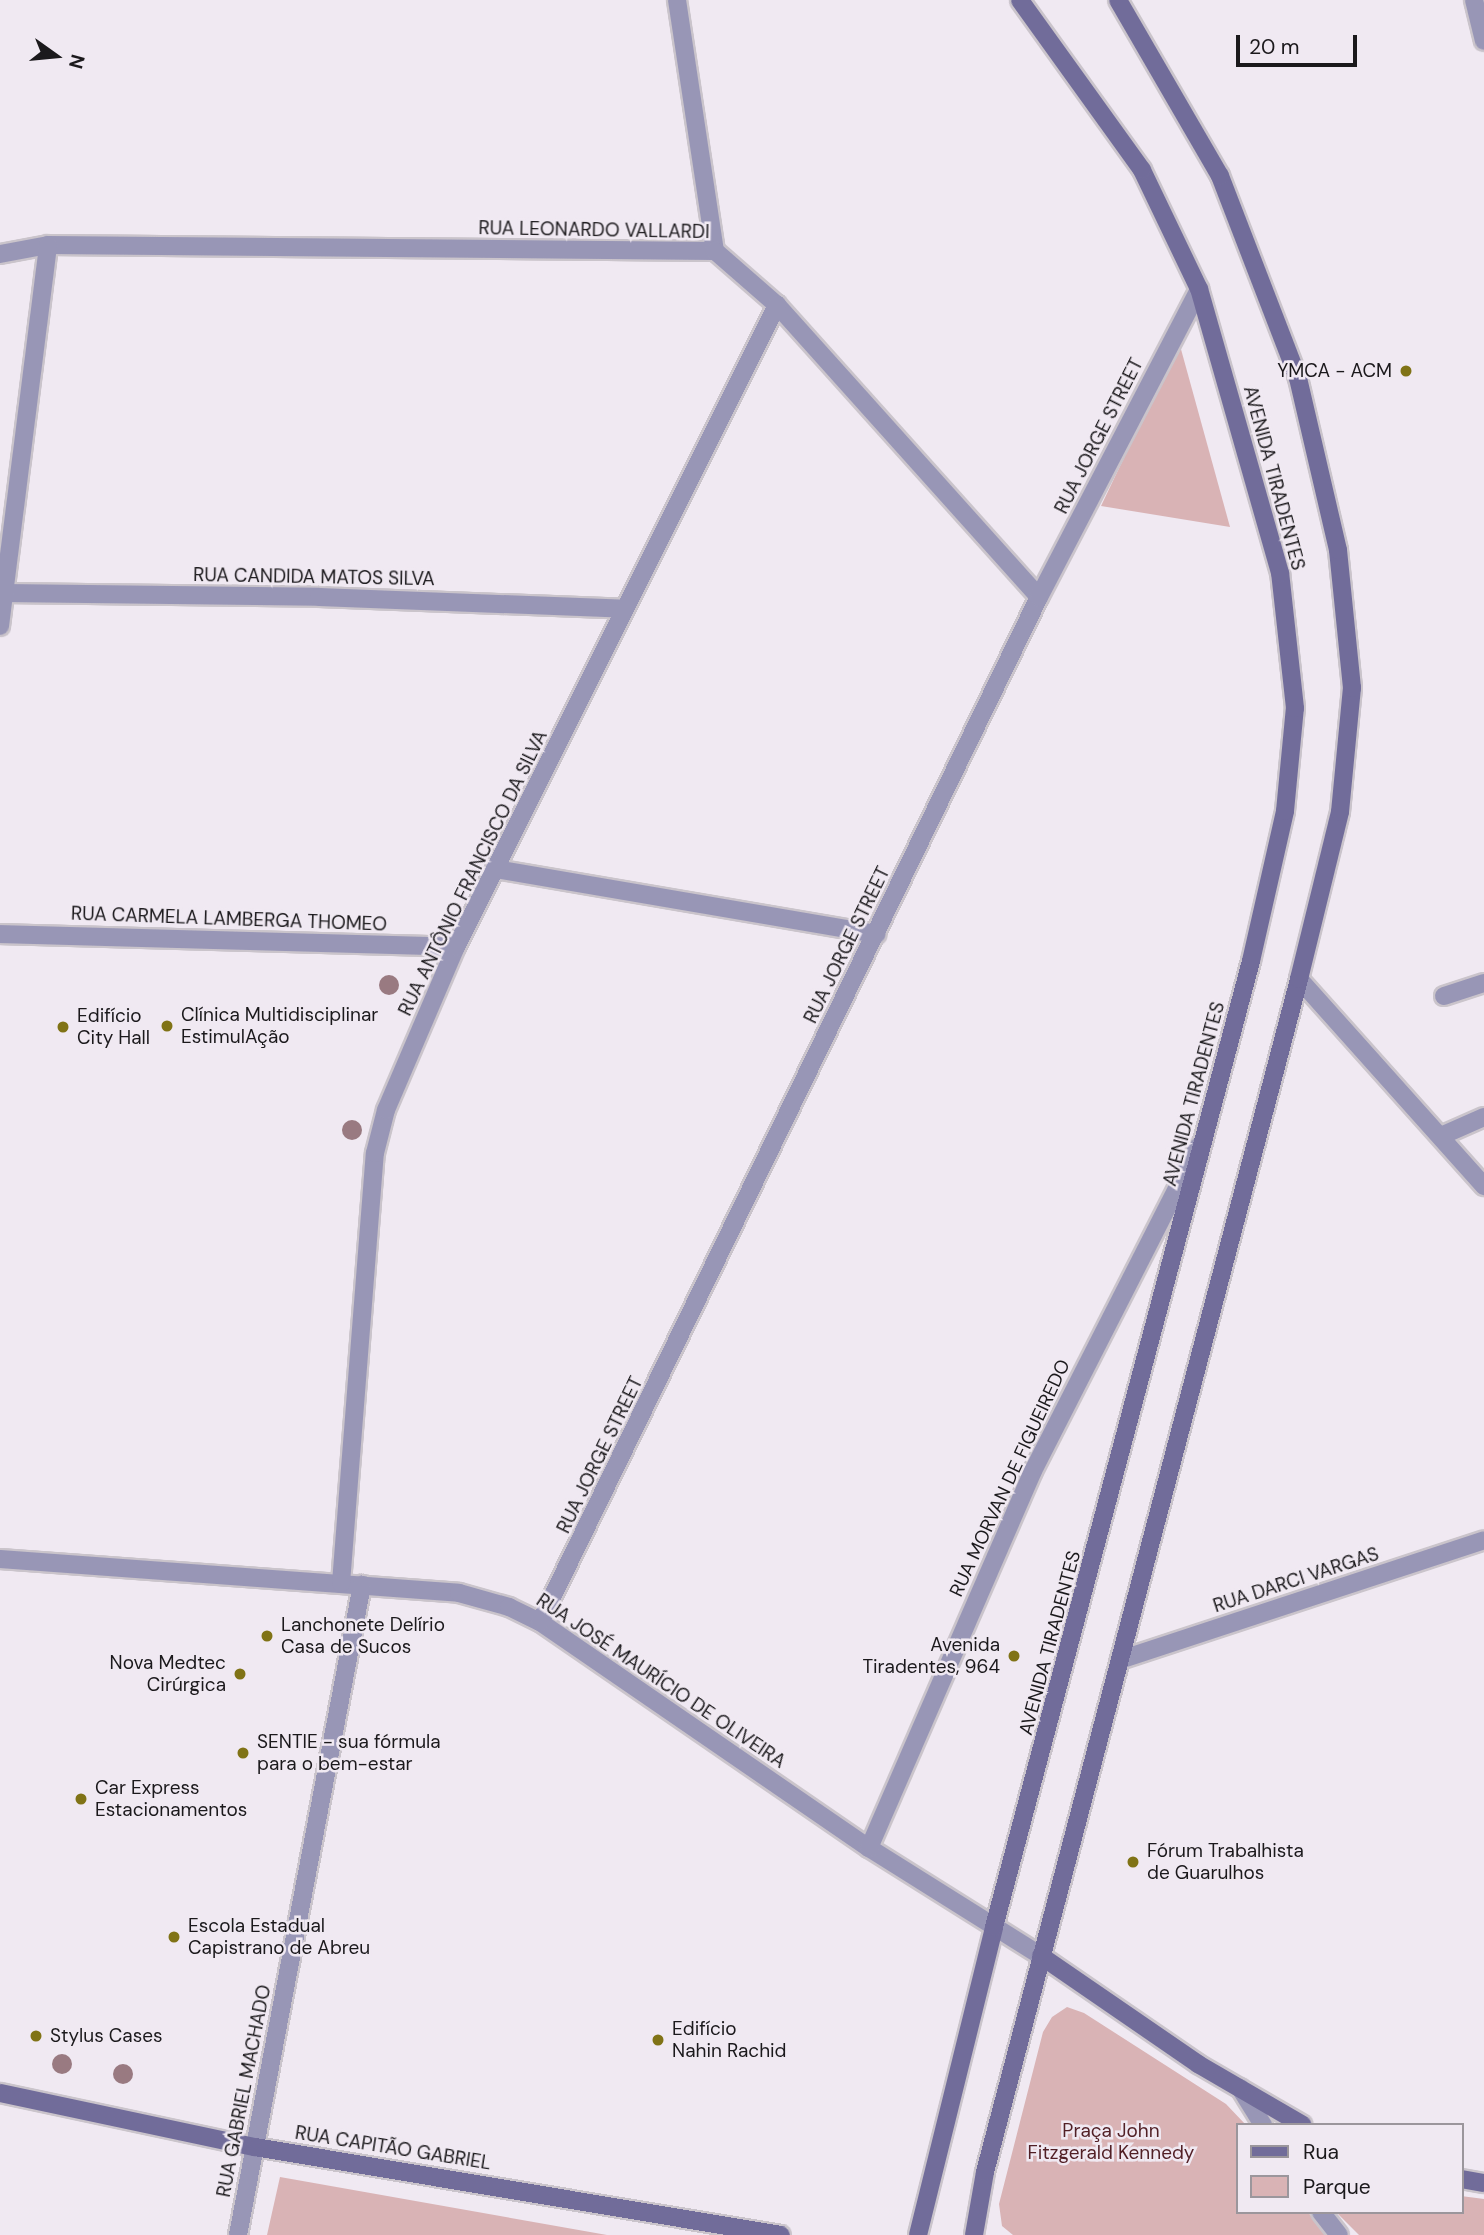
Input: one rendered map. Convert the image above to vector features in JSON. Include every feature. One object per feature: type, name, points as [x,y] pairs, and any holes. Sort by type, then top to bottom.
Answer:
[{"type":"main road","name":"AVENIDA TIRADENTES","points":[[918,2235],[994,1927],[1204,1134],[1285,811],[1295,708],[1280,573],[1199,289],[1142,170],[1020,0]]},
{"type":"main road","points":[[974,2235],[985,2172],[1299,979],[1340,812],[1352,688],[1338,550],[1298,378],[1220,176],[1118,0]]},
{"type":"main road","points":[[1041,1956],[1240,2088],[1300,2123]]},
{"type":"main road","name":"RUA CAPITÃO GABRIEL","points":[[0,2093],[256,2147],[781,2235]]},
{"type":"main road","points":[[1463,2179],[1484,2183]]},
{"type":"street","points":[[677,0],[715,251]]},
{"type":"street","points":[[1474,0],[1484,41]]},
{"type":"street","points":[[0,626],[48,245]]},
{"type":"street","name":"RUA LEONARDO VALLARDI","points":[[0,254],[48,245],[715,251],[777,305],[1039,597]]},
{"type":"street","name":"RUA JORGE STREET","points":[[540,1622],[1039,597],[1199,289]]},
{"type":"street","name":"RUA ANTÔNIO FRANCISCO DA SILVA","points":[[341,1583],[375,1153],[386,1110],[456,947],[777,305]]},
{"type":"street","name":"RUA CANDIDA MATOS SILVA","points":[[3,593],[319,597],[625,609]]},
{"type":"street","points":[[495,869],[876,934]]},
{"type":"street","name":"RUA CARMELA LAMBERGA THOMEO","points":[[0,934],[456,947]]},
{"type":"street","points":[[1299,979],[1484,1186]]},
{"type":"street","points":[[1444,996],[1484,983]]},
{"type":"street","points":[[1441,1136],[1484,1117]]},
{"type":"street","name":"RUA MORVAN DE FIGUEIREDO","points":[[869,1848],[1033,1471],[1204,1134]]},
{"type":"street","name":"RUA DARCI VARGAS","points":[[1120,1660],[1484,1540]]},
{"type":"street","name":"RUA JOSÉ MAURÍCIO DE OLIVEIRA","points":[[0,1559],[459,1593],[509,1607],[540,1622],[869,1848],[1041,1956]]},
{"type":"street","name":"RUA GABRIEL MACHADO","points":[[237,2235],[362,1585]]},
{"type":"street","points":[[1240,2088],[1262,2123]]},
{"type":"street","points":[[1323,2214],[1339,2235]]},
{"type":"green space","points":[[1179,342],[1230,527],[1101,506]]},
{"type":"green space","name":"Praça John Fitzgerald Kennedy","points":[[1067,2007],[1084,2013],[1226,2104],[1244,2123],[1236,2123],[1236,2214],[1309,2214],[1325,2235],[1013,2235],[1002,2226],[999,2204],[1043,2032],[1052,2017]]},
{"type":"green space","points":[[280,2177],[607,2235],[267,2235]]},
{"type":"green space","points":[[1463,2196],[1484,2199],[1484,2235],[1359,2235],[1338,2214],[1463,2214]]},
{"type":"place","name":"YMCA - ACM","points":[[1406,371]]},
{"type":"place","name":"Clínica Multidisciplinar EstimulAção","points":[[167,1026]]},
{"type":"place","name":"Edifício City Hall","points":[[63,1027]]},
{"type":"place","name":"Lanchonete Delírio Casa de Sucos","points":[[267,1636]]},
{"type":"place","name":"Avenida Tiradentes, 964","points":[[1014,1656]]},
{"type":"place","name":"Nova Medtec Cirúrgica","points":[[240,1674]]},
{"type":"place","name":"SENTIE - sua fórmula para o bem-estar","points":[[243,1753]]},
{"type":"place","name":"Car Express Estacionamentos","points":[[81,1799]]},
{"type":"place","name":"Fórum Trabalhista de Guarulhos","points":[[1133,1862]]},
{"type":"place","name":"Escola Estadual Capistrano de Abreu","points":[[174,1937]]},
{"type":"place","name":"Stylus Cases","points":[[36,2036]]},
{"type":"place","name":"Edifício Nahin Rachid","points":[[658,2040]]}]
